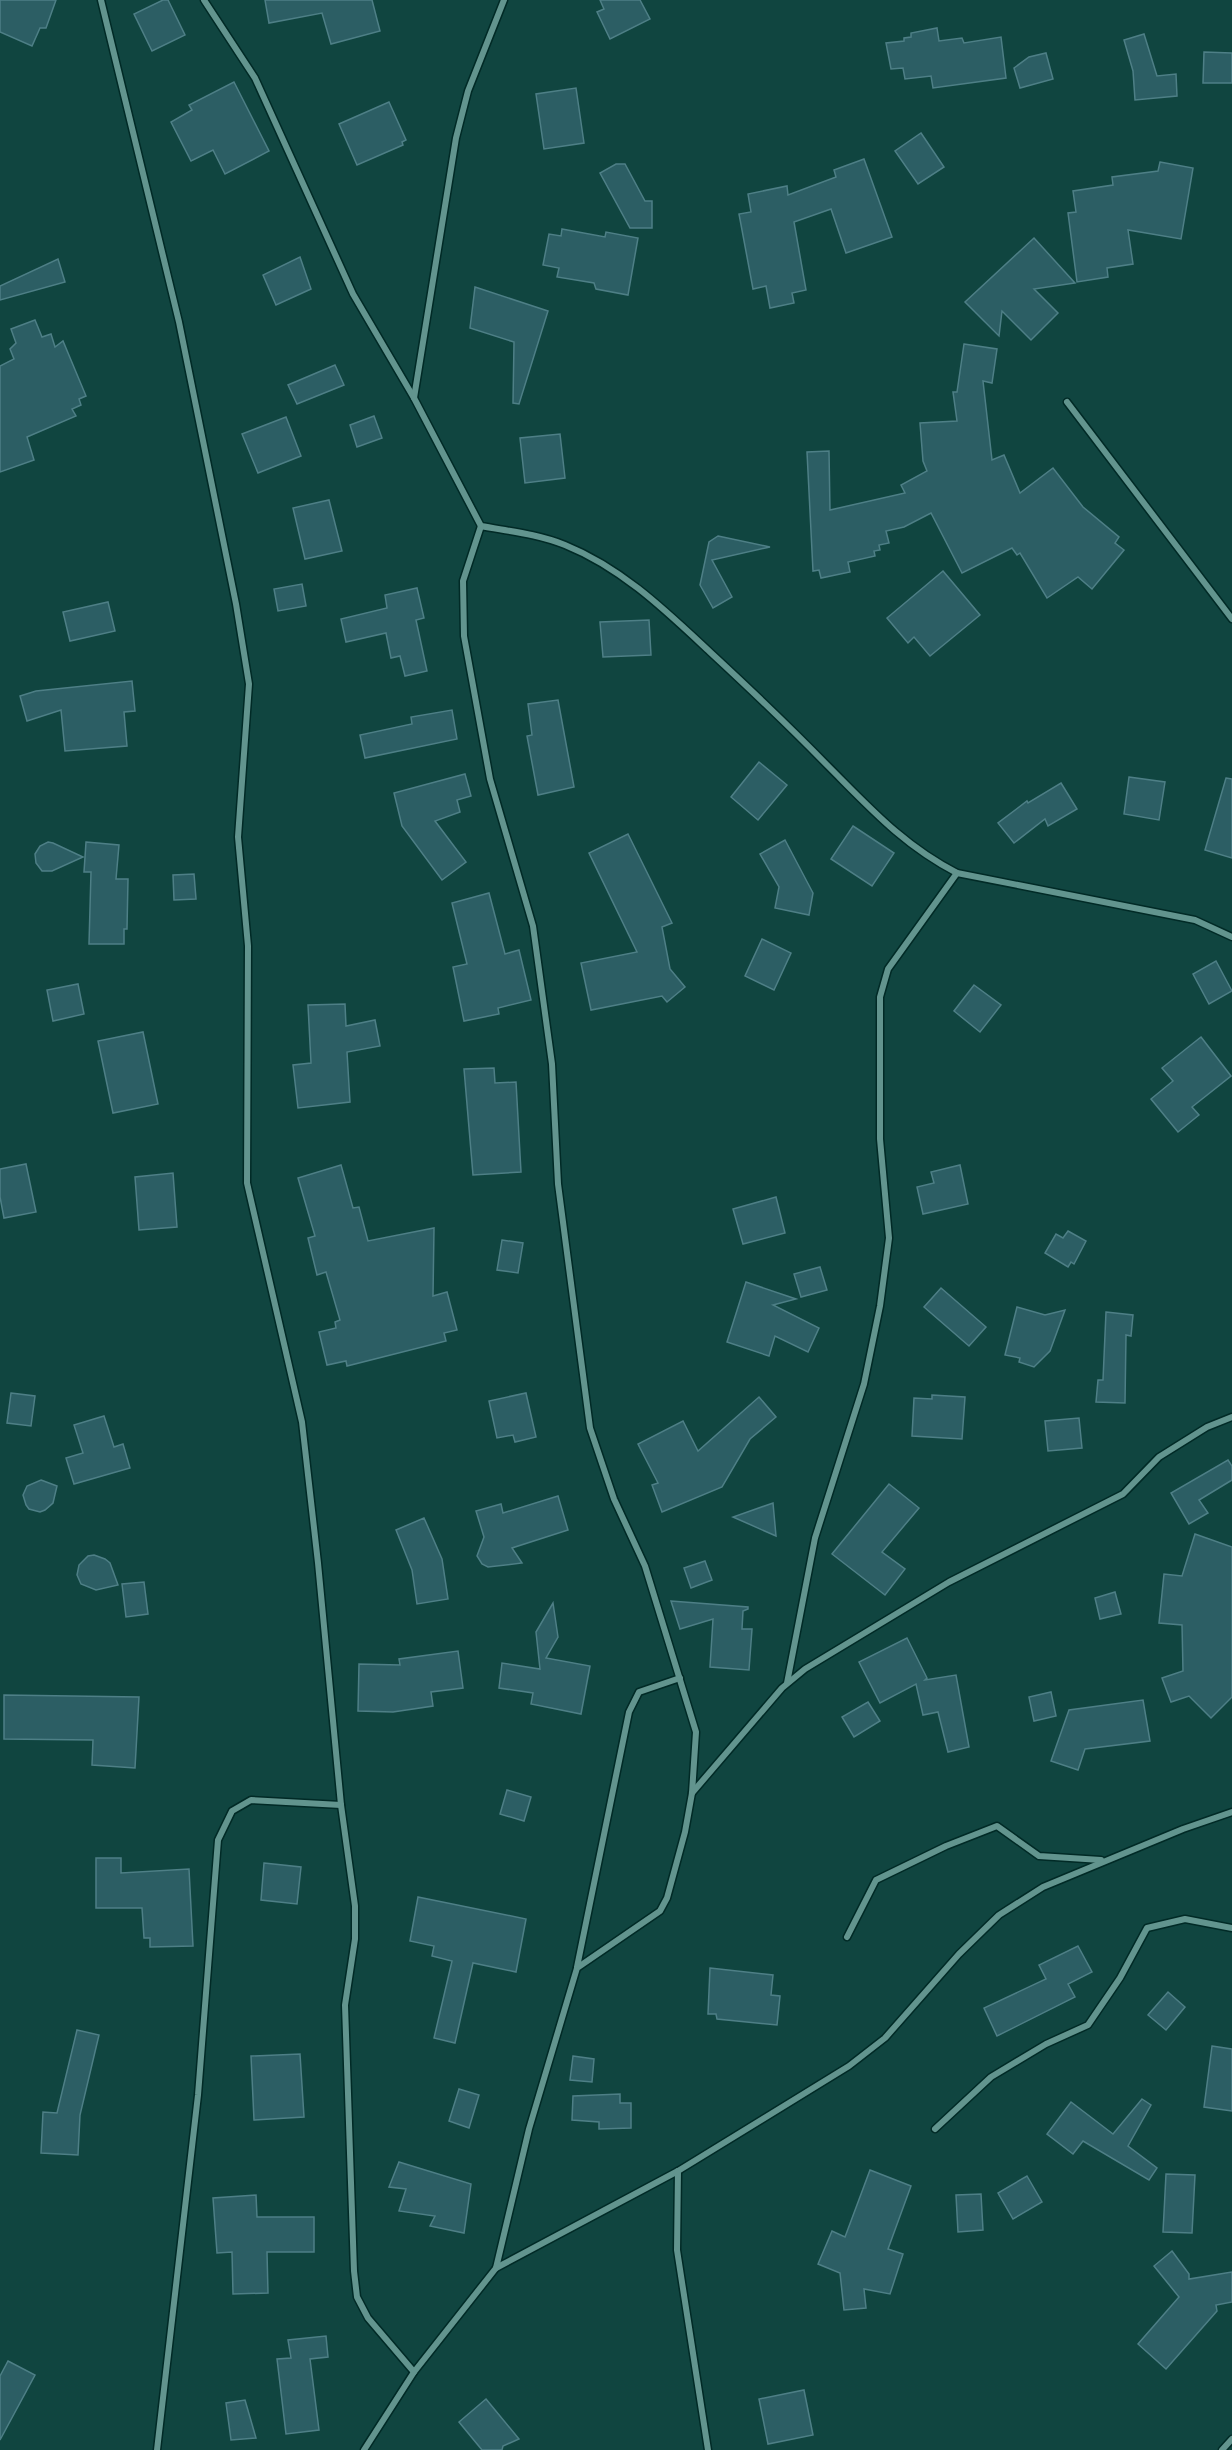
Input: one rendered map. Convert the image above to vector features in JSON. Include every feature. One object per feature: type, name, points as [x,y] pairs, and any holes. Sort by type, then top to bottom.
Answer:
[{"type":"street","points":[[100,0],[179,322],[236,604],[249,684],[238,837],[248,946],[247,1183],[302,1422],[320,1574],[341,1805],[355,1906],[355,1939],[345,2005],[354,2271],[357,2297],[368,2318],[414,2372]]},
{"type":"street","points":[[204,0],[255,78],[353,294],[414,398],[481,526],[463,581],[464,636],[489,779],[533,926],[552,1064],[558,1184],[590,1428],[614,1499],[645,1566],[696,1732],[692,1793],[682,1843],[667,1898],[660,1911],[577,1968]]},
{"type":"street","points":[[414,398],[456,138],[468,92],[504,0]]},
{"type":"street","points":[[1067,402],[1232,619]]},
{"type":"street","points":[[481,526],[526,534],[564,545],[619,572],[687,630],[770,707],[894,832],[957,873],[1195,920],[1232,937]]},
{"type":"street","points":[[787,1683],[815,1538],[864,1384],[880,1306],[889,1238],[880,1139],[880,997],[888,969],[957,873]]},
{"type":"street","points":[[692,1793],[787,1683],[805,1669],[949,1582],[1123,1494],[1159,1456],[1207,1428],[1232,1417]]},
{"type":"street","points":[[496,2268],[529,2129],[577,1968],[629,1712],[639,1692],[680,1678]]},
{"type":"street","points":[[157,2450],[198,2094],[218,1840],[232,1811],[251,1800],[341,1805]]},
{"type":"street","points":[[364,2450],[414,2372],[496,2268],[678,2171],[849,2066],[885,2038],[959,1954],[999,1915],[1043,1887],[1183,1828],[1232,1812]]},
{"type":"street","points":[[846,1937],[876,1880],[946,1846],[997,1826],[1039,1856],[1104,1861]]},
{"type":"street","points":[[935,2129],[991,2077],[1046,2044],[1088,2025],[1120,1978],[1147,1928],[1185,1919],[1232,1928]]},
{"type":"street","points":[[678,2171],[677,2250],[708,2450]]},
{"type":"street","points":[[1222,2450],[1232,2439]]},
{"type":"building","points":[[0,0],[56,0],[46,28],[40,28],[32,46],[0,32]]},
{"type":"building","points":[[163,0],[168,0],[185,35],[152,51],[134,14]]},
{"type":"building","points":[[265,0],[372,0],[380,31],[331,44],[322,13],[269,23]]},
{"type":"building","points":[[600,0],[640,0],[650,19],[610,39],[597,12],[604,9]]},
{"type":"building","points":[[937,28],[939,41],[962,38],[964,43],[1001,37],[1006,78],[933,88],[931,76],[905,79],[903,68],[891,69],[886,43],[904,41],[904,38],[911,37],[911,33]]},
{"type":"building","points":[[1144,34],[1157,76],[1176,74],[1177,96],[1135,100],[1133,71],[1124,40]]},
{"type":"building","points":[[1204,52],[1232,53],[1232,83],[1203,83]]},
{"type":"building","points":[[1046,53],[1053,79],[1020,88],[1014,68],[1029,57]]},
{"type":"building","points":[[234,82],[269,151],[225,174],[213,150],[191,161],[171,122],[192,110],[189,105]]},
{"type":"building","points":[[576,88],[584,143],[544,149],[536,94]]},
{"type":"building","points":[[389,102],[406,140],[402,142],[403,145],[357,165],[339,124]]},
{"type":"building","points":[[921,133],[944,167],[918,184],[895,151]]},
{"type":"building","points":[[864,159],[892,237],[846,253],[831,209],[794,222],[806,290],[792,293],[794,303],[770,308],[766,286],[753,289],[739,214],[751,212],[748,194],[787,186],[788,195],[836,177],[834,170]]},
{"type":"building","points":[[1160,162],[1193,168],[1181,239],[1128,230],[1133,264],[1107,268],[1108,277],[1077,282],[1068,213],[1076,212],[1073,191],[1113,185],[1112,177],[1158,171]]},
{"type":"building","points":[[616,164],[625,164],[645,201],[652,201],[652,228],[630,228],[600,173]]},
{"type":"building","points":[[562,229],[605,237],[606,232],[638,238],[628,295],[596,289],[594,283],[557,277],[559,268],[543,265],[549,234],[561,236]]},
{"type":"building","points":[[1034,238],[1075,283],[1034,289],[1058,313],[1031,340],[1002,311],[999,336],[965,302]]},
{"type":"building","points":[[300,257],[311,289],[276,305],[263,275]]},
{"type":"building","points":[[58,259],[65,282],[0,300],[0,286]]},
{"type":"building","points":[[475,287],[548,311],[519,404],[513,403],[514,342],[470,328]]},
{"type":"building","points":[[35,320],[42,337],[51,334],[55,347],[63,341],[86,396],[79,399],[81,405],[72,409],[76,416],[27,437],[34,460],[0,472],[0,366],[14,359],[10,349],[16,343],[11,329]]},
{"type":"building","points":[[964,344],[997,349],[992,383],[983,381],[992,460],[1004,455],[1020,493],[1053,468],[1083,507],[1119,537],[1115,543],[1124,550],[1092,589],[1078,577],[1047,598],[1020,553],[1017,555],[1012,548],[962,573],[931,513],[904,527],[886,531],[889,543],[879,545],[880,550],[874,551],[875,556],[848,562],[850,572],[821,578],[819,570],[813,571],[807,452],[829,451],[830,510],[905,493],[901,485],[927,471],[923,461],[920,423],[957,421],[953,392],[957,392]]},
{"type":"building","points":[[335,365],[344,385],[297,404],[288,385]]},
{"type":"building","points":[[374,416],[382,438],[357,447],[350,425]]},
{"type":"building","points":[[286,417],[301,456],[258,473],[242,434]]},
{"type":"building","points":[[560,434],[565,478],[525,483],[520,438]]},
{"type":"building","points":[[329,500],[342,551],[305,559],[293,508]]},
{"type":"building","points":[[718,536],[770,547],[712,560],[732,597],[713,608],[700,585],[709,542]]},
{"type":"building","points":[[943,571],[980,615],[930,656],[914,637],[908,643],[887,618]]},
{"type":"building","points":[[302,584],[306,606],[278,611],[274,589]]},
{"type":"building","points":[[417,588],[424,618],[416,620],[427,671],[405,676],[400,656],[391,658],[386,633],[346,642],[341,619],[387,608],[385,595]]},
{"type":"building","points":[[108,602],[115,631],[70,641],[63,612]]},
{"type":"building","points":[[649,620],[651,655],[603,657],[600,622]]},
{"type":"building","points":[[132,681],[135,711],[124,712],[127,746],[65,751],[61,710],[27,721],[20,696],[36,691]]},
{"type":"building","points":[[558,700],[574,787],[538,795],[527,736],[532,735],[528,704]]},
{"type":"building","points":[[452,710],[457,739],[365,758],[360,735],[412,724],[411,717]]},
{"type":"building","points":[[759,762],[787,785],[758,820],[731,797]]},
{"type":"building","points":[[465,774],[471,796],[457,800],[460,812],[435,821],[466,862],[442,880],[402,826],[394,793]]},
{"type":"building","points":[[1129,777],[1165,782],[1159,820],[1124,814]]},
{"type":"building","points":[[1226,778],[1232,779],[1232,858],[1205,850]]},
{"type":"building","points":[[1061,783],[1077,809],[1048,826],[1045,819],[1014,843],[998,823],[1027,801],[1028,803]]},
{"type":"building","points":[[853,826],[894,853],[872,886],[831,859]]},
{"type":"building","points":[[628,834],[672,923],[662,927],[670,969],[685,987],[667,1002],[662,996],[591,1010],[581,963],[637,952],[589,853]]},
{"type":"building","points":[[785,840],[813,893],[809,915],[775,908],[779,887],[760,854]]},
{"type":"building","points":[[48,842],[83,857],[52,871],[42,871],[36,863],[35,854],[40,846]]},
{"type":"building","points":[[86,842],[119,845],[116,879],[128,879],[127,929],[124,929],[124,944],[89,944],[91,872],[84,872]]},
{"type":"building","points":[[194,874],[196,899],[174,900],[173,875]]},
{"type":"building","points":[[489,893],[505,954],[519,950],[531,1000],[498,1008],[499,1014],[464,1021],[453,967],[467,964],[452,903]]},
{"type":"building","points":[[762,939],[791,953],[774,990],[745,976]]},
{"type":"building","points":[[1216,961],[1232,991],[1209,1004],[1193,974]]},
{"type":"building","points":[[78,984],[84,1014],[53,1021],[47,990]]},
{"type":"building","points":[[974,985],[1001,1005],[980,1032],[954,1011]]},
{"type":"building","points":[[345,1004],[346,1026],[375,1020],[380,1046],[347,1052],[350,1102],[298,1108],[293,1065],[311,1063],[308,1005]]},
{"type":"building","points":[[143,1032],[158,1104],[113,1113],[98,1041]]},
{"type":"building","points":[[1201,1037],[1231,1076],[1192,1107],[1199,1115],[1178,1132],[1151,1099],[1173,1081],[1162,1068]]},
{"type":"building","points":[[494,1068],[495,1083],[516,1082],[521,1172],[473,1175],[464,1069]]},
{"type":"building","points":[[26,1164],[36,1212],[4,1218],[0,1197],[0,1169]]},
{"type":"building","points":[[341,1165],[353,1208],[359,1207],[368,1241],[434,1228],[433,1296],[447,1292],[457,1330],[444,1333],[446,1341],[347,1366],[346,1361],[327,1365],[319,1332],[336,1328],[335,1322],[340,1320],[326,1272],[317,1275],[308,1238],[315,1236],[298,1178]]},
{"type":"building","points":[[960,1165],[968,1204],[923,1214],[917,1187],[934,1183],[931,1172]]},
{"type":"building","points":[[173,1173],[177,1227],[139,1230],[135,1177]]},
{"type":"building","points":[[776,1197],[785,1233],[743,1244],[733,1209]]},
{"type":"building","points":[[1068,1231],[1086,1241],[1074,1264],[1071,1262],[1068,1267],[1045,1253],[1056,1234],[1063,1238]]},
{"type":"building","points":[[502,1240],[523,1243],[518,1273],[497,1270]]},
{"type":"building","points":[[820,1267],[827,1290],[801,1297],[794,1274]]},
{"type":"building","points":[[746,1282],[796,1299],[773,1305],[819,1328],[808,1352],[775,1336],[769,1356],[727,1342]]},
{"type":"building","points":[[941,1288],[986,1327],[969,1346],[924,1307]]},
{"type":"building","points":[[1017,1307],[1045,1315],[1065,1310],[1050,1351],[1034,1367],[1019,1362],[1020,1358],[1005,1355]]},
{"type":"building","points":[[1106,1312],[1133,1315],[1131,1336],[1126,1335],[1125,1403],[1096,1402],[1098,1380],[1103,1380]]},
{"type":"building","points":[[11,1393],[35,1396],[31,1426],[7,1423]]},
{"type":"building","points":[[526,1393],[536,1437],[515,1442],[513,1435],[497,1438],[489,1401]]},
{"type":"building","points":[[932,1395],[965,1397],[962,1439],[912,1436],[914,1398],[932,1399]]},
{"type":"building","points":[[759,1397],[776,1417],[750,1439],[722,1487],[662,1512],[652,1485],[658,1483],[638,1444],[683,1421],[698,1451]]},
{"type":"building","points":[[104,1416],[114,1447],[123,1444],[130,1468],[74,1484],[66,1458],[83,1453],[74,1425]]},
{"type":"building","points":[[1079,1418],[1082,1448],[1048,1451],[1045,1421]]},
{"type":"building","points":[[1228,1460],[1232,1466],[1232,1480],[1199,1500],[1208,1513],[1189,1524],[1171,1493]]},
{"type":"building","points":[[41,1480],[57,1486],[53,1503],[40,1512],[29,1509],[23,1495],[27,1486]]},
{"type":"building","points":[[889,1484],[919,1508],[882,1552],[905,1569],[885,1595],[832,1554]]},
{"type":"building","points":[[558,1496],[568,1530],[512,1548],[522,1563],[488,1567],[482,1564],[477,1556],[484,1537],[476,1511],[501,1504],[503,1513]]},
{"type":"building","points":[[773,1503],[776,1536],[733,1517]]},
{"type":"building","points":[[424,1518],[442,1559],[448,1599],[417,1604],[412,1570],[396,1530]]},
{"type":"building","points":[[1195,1534],[1232,1547],[1232,1697],[1211,1718],[1189,1696],[1171,1702],[1162,1678],[1183,1671],[1182,1625],[1159,1623],[1164,1574],[1182,1576]]},
{"type":"building","points":[[94,1555],[110,1563],[118,1585],[96,1590],[81,1584],[77,1575],[79,1565],[88,1556]]},
{"type":"building","points":[[705,1561],[712,1580],[691,1588],[684,1568]]},
{"type":"building","points":[[144,1582],[148,1614],[126,1617],[122,1584]]},
{"type":"building","points":[[1115,1592],[1121,1614],[1100,1619],[1095,1598]]},
{"type":"building","points":[[671,1601],[748,1607],[743,1611],[742,1629],[752,1629],[749,1670],[710,1667],[713,1619],[680,1629]]},
{"type":"building","points":[[553,1603],[558,1637],[546,1658],[590,1666],[581,1714],[531,1704],[533,1693],[499,1688],[502,1663],[540,1669],[536,1632]]},
{"type":"building","points":[[907,1638],[927,1678],[925,1680],[956,1675],[969,1747],[948,1752],[938,1712],[923,1715],[916,1684],[880,1703],[859,1662]]},
{"type":"building","points":[[458,1651],[463,1688],[431,1692],[433,1706],[393,1712],[358,1711],[359,1664],[400,1665],[399,1659]]},
{"type":"building","points":[[1051,1692],[1056,1716],[1034,1721],[1029,1697]]},
{"type":"building","points":[[4,1695],[139,1697],[135,1768],[92,1765],[93,1740],[4,1739]]},
{"type":"building","points":[[1143,1700],[1150,1741],[1085,1749],[1078,1770],[1051,1761],[1069,1710]]},
{"type":"building","points":[[868,1702],[880,1721],[854,1737],[842,1717]]},
{"type":"building","points":[[507,1790],[531,1797],[524,1821],[500,1814]]},
{"type":"building","points":[[96,1858],[121,1858],[121,1873],[189,1869],[193,1946],[150,1947],[150,1938],[144,1938],[142,1908],[96,1908]]},
{"type":"building","points":[[264,1863],[301,1867],[297,1904],[261,1900]]},
{"type":"building","points":[[418,1897],[526,1919],[516,1972],[473,1963],[455,2043],[434,2038],[452,1961],[432,1956],[434,1946],[410,1941]]},
{"type":"building","points":[[1078,1946],[1092,1972],[1068,1984],[1075,1997],[997,2036],[984,2008],[1046,1979],[1039,1965]]},
{"type":"building","points":[[710,1968],[773,1975],[771,1995],[780,1996],[777,2025],[717,2019],[716,2014],[708,2014]]},
{"type":"building","points":[[1168,1992],[1185,2007],[1166,2030],[1148,2015]]},
{"type":"building","points":[[77,2030],[99,2035],[80,2115],[78,2155],[41,2153],[43,2112],[57,2113]]},
{"type":"building","points":[[1212,2046],[1232,2049],[1232,2111],[1204,2107]]},
{"type":"building","points":[[300,2054],[304,2117],[254,2120],[251,2056]]},
{"type":"building","points":[[573,2056],[594,2059],[592,2082],[570,2080]]},
{"type":"building","points":[[459,2089],[479,2095],[469,2128],[449,2121]]},
{"type":"building","points":[[620,2094],[620,2103],[631,2103],[631,2128],[599,2129],[599,2122],[572,2120],[573,2096]]},
{"type":"building","points":[[1142,2099],[1151,2105],[1128,2146],[1157,2168],[1149,2180],[1083,2141],[1073,2154],[1047,2134],[1071,2102],[1113,2134]]},
{"type":"building","points":[[399,2162],[471,2184],[464,2233],[430,2226],[435,2216],[399,2211],[406,2189],[389,2187]]},
{"type":"building","points":[[870,2170],[911,2186],[888,2249],[903,2254],[890,2294],[864,2289],[866,2308],[844,2310],[840,2273],[818,2264],[832,2231],[845,2237]]},
{"type":"building","points":[[1166,2174],[1195,2175],[1192,2233],[1163,2232]]},
{"type":"building","points":[[1027,2176],[1042,2202],[1013,2219],[998,2193]]},
{"type":"building","points":[[981,2194],[983,2230],[958,2232],[956,2195]]},
{"type":"building","points":[[256,2195],[257,2217],[314,2217],[314,2252],[267,2252],[268,2293],[233,2294],[232,2252],[217,2253],[213,2198]]},
{"type":"building","points":[[1172,2251],[1189,2274],[1189,2279],[1232,2272],[1232,2302],[1216,2305],[1217,2311],[1166,2369],[1138,2344],[1179,2297],[1154,2266]]},
{"type":"building","points":[[326,2336],[328,2357],[310,2359],[319,2430],[286,2434],[277,2359],[291,2358],[288,2340]]},
{"type":"building","points":[[8,2361],[35,2375],[0,2440],[0,2376]]},
{"type":"building","points":[[804,2390],[813,2435],[768,2444],[759,2399]]},
{"type":"building","points":[[486,2399],[519,2439],[503,2446],[502,2450],[482,2450],[459,2422]]},
{"type":"building","points":[[245,2400],[256,2438],[231,2440],[226,2403]]}]
